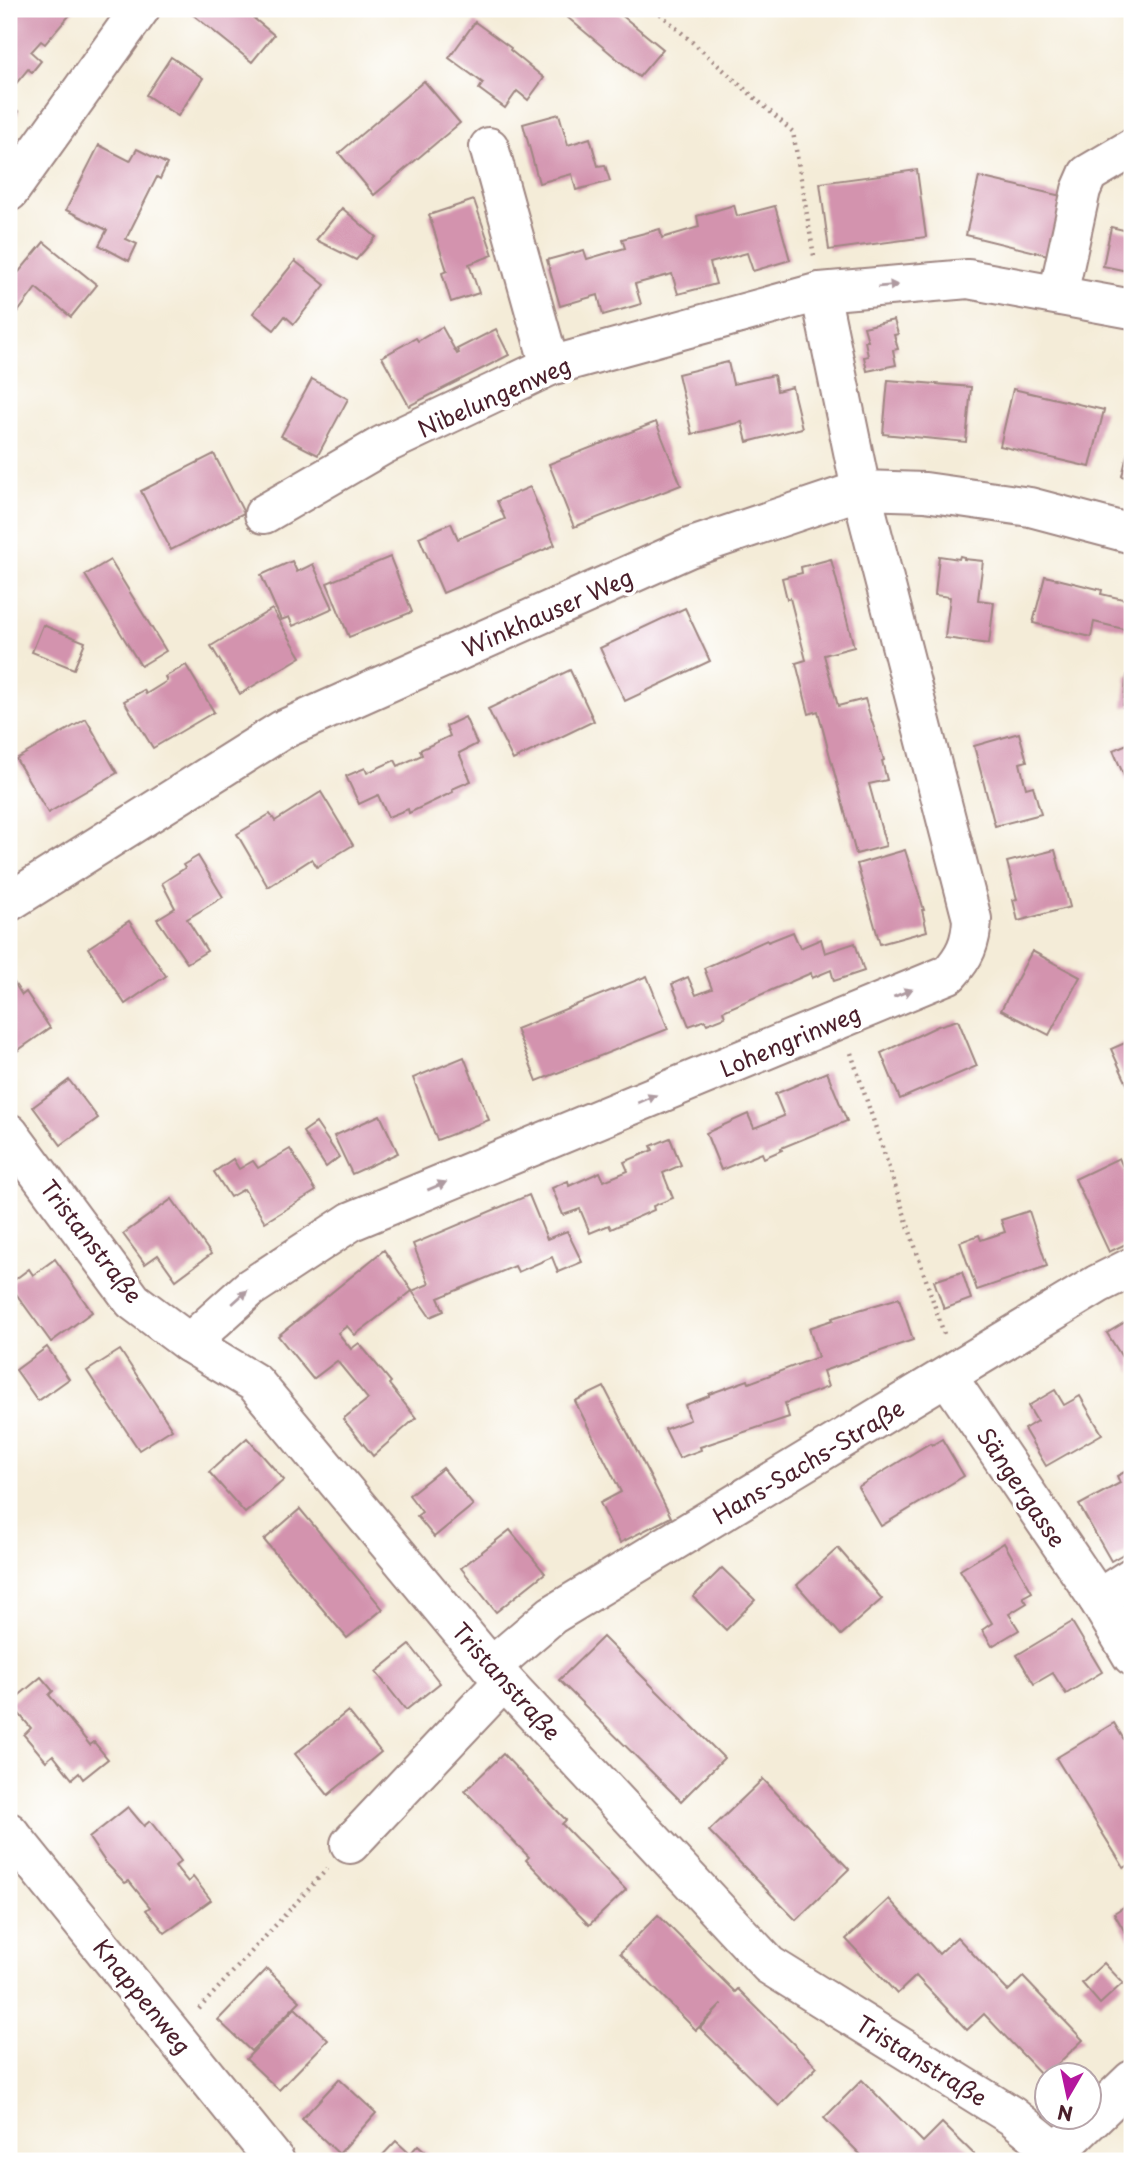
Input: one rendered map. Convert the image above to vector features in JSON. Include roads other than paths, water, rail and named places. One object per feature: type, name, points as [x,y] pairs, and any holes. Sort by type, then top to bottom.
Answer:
[{"type":"street","points":[[9,192],[140,9]]},
{"type":"street","points":[[489,148],[550,366]]},
{"type":"street","points":[[1058,295],[1081,190],[1088,174],[1132,148]]},
{"type":"street","name":"Nibelungenweg","points":[[264,514],[383,445],[550,366],[820,292],[968,279],[1132,309]]},
{"type":"street","points":[[820,292],[861,490]]},
{"type":"street","name":"Winkhauser Weg","points":[[9,902],[282,730],[689,548],[861,490],[925,492],[1030,507],[1132,534]]},
{"type":"street","name":"Lohengrinweg","points":[[189,1343],[250,1288],[352,1221],[948,974],[963,958],[971,939],[972,919],[861,490]]},
{"type":"street","name":"Tristanstraße","points":[[9,1133],[134,1301],[189,1343],[255,1383],[498,1674],[769,1965],[1012,2116],[1063,2156]]},
{"type":"street","name":"Hans-Sachs-Straße","points":[[350,1844],[552,1615],[1098,1284],[1132,1267]]},
{"type":"street","name":"Sängergasse","points":[[952,1373],[1132,1656]]},
{"type":"street","points":[[1098,1599],[1132,1577]]},
{"type":"street","name":"Knappenweg","points":[[9,1832],[275,2161]]},
{"type":"street","points":[[1063,2156],[1132,2080]]}]
